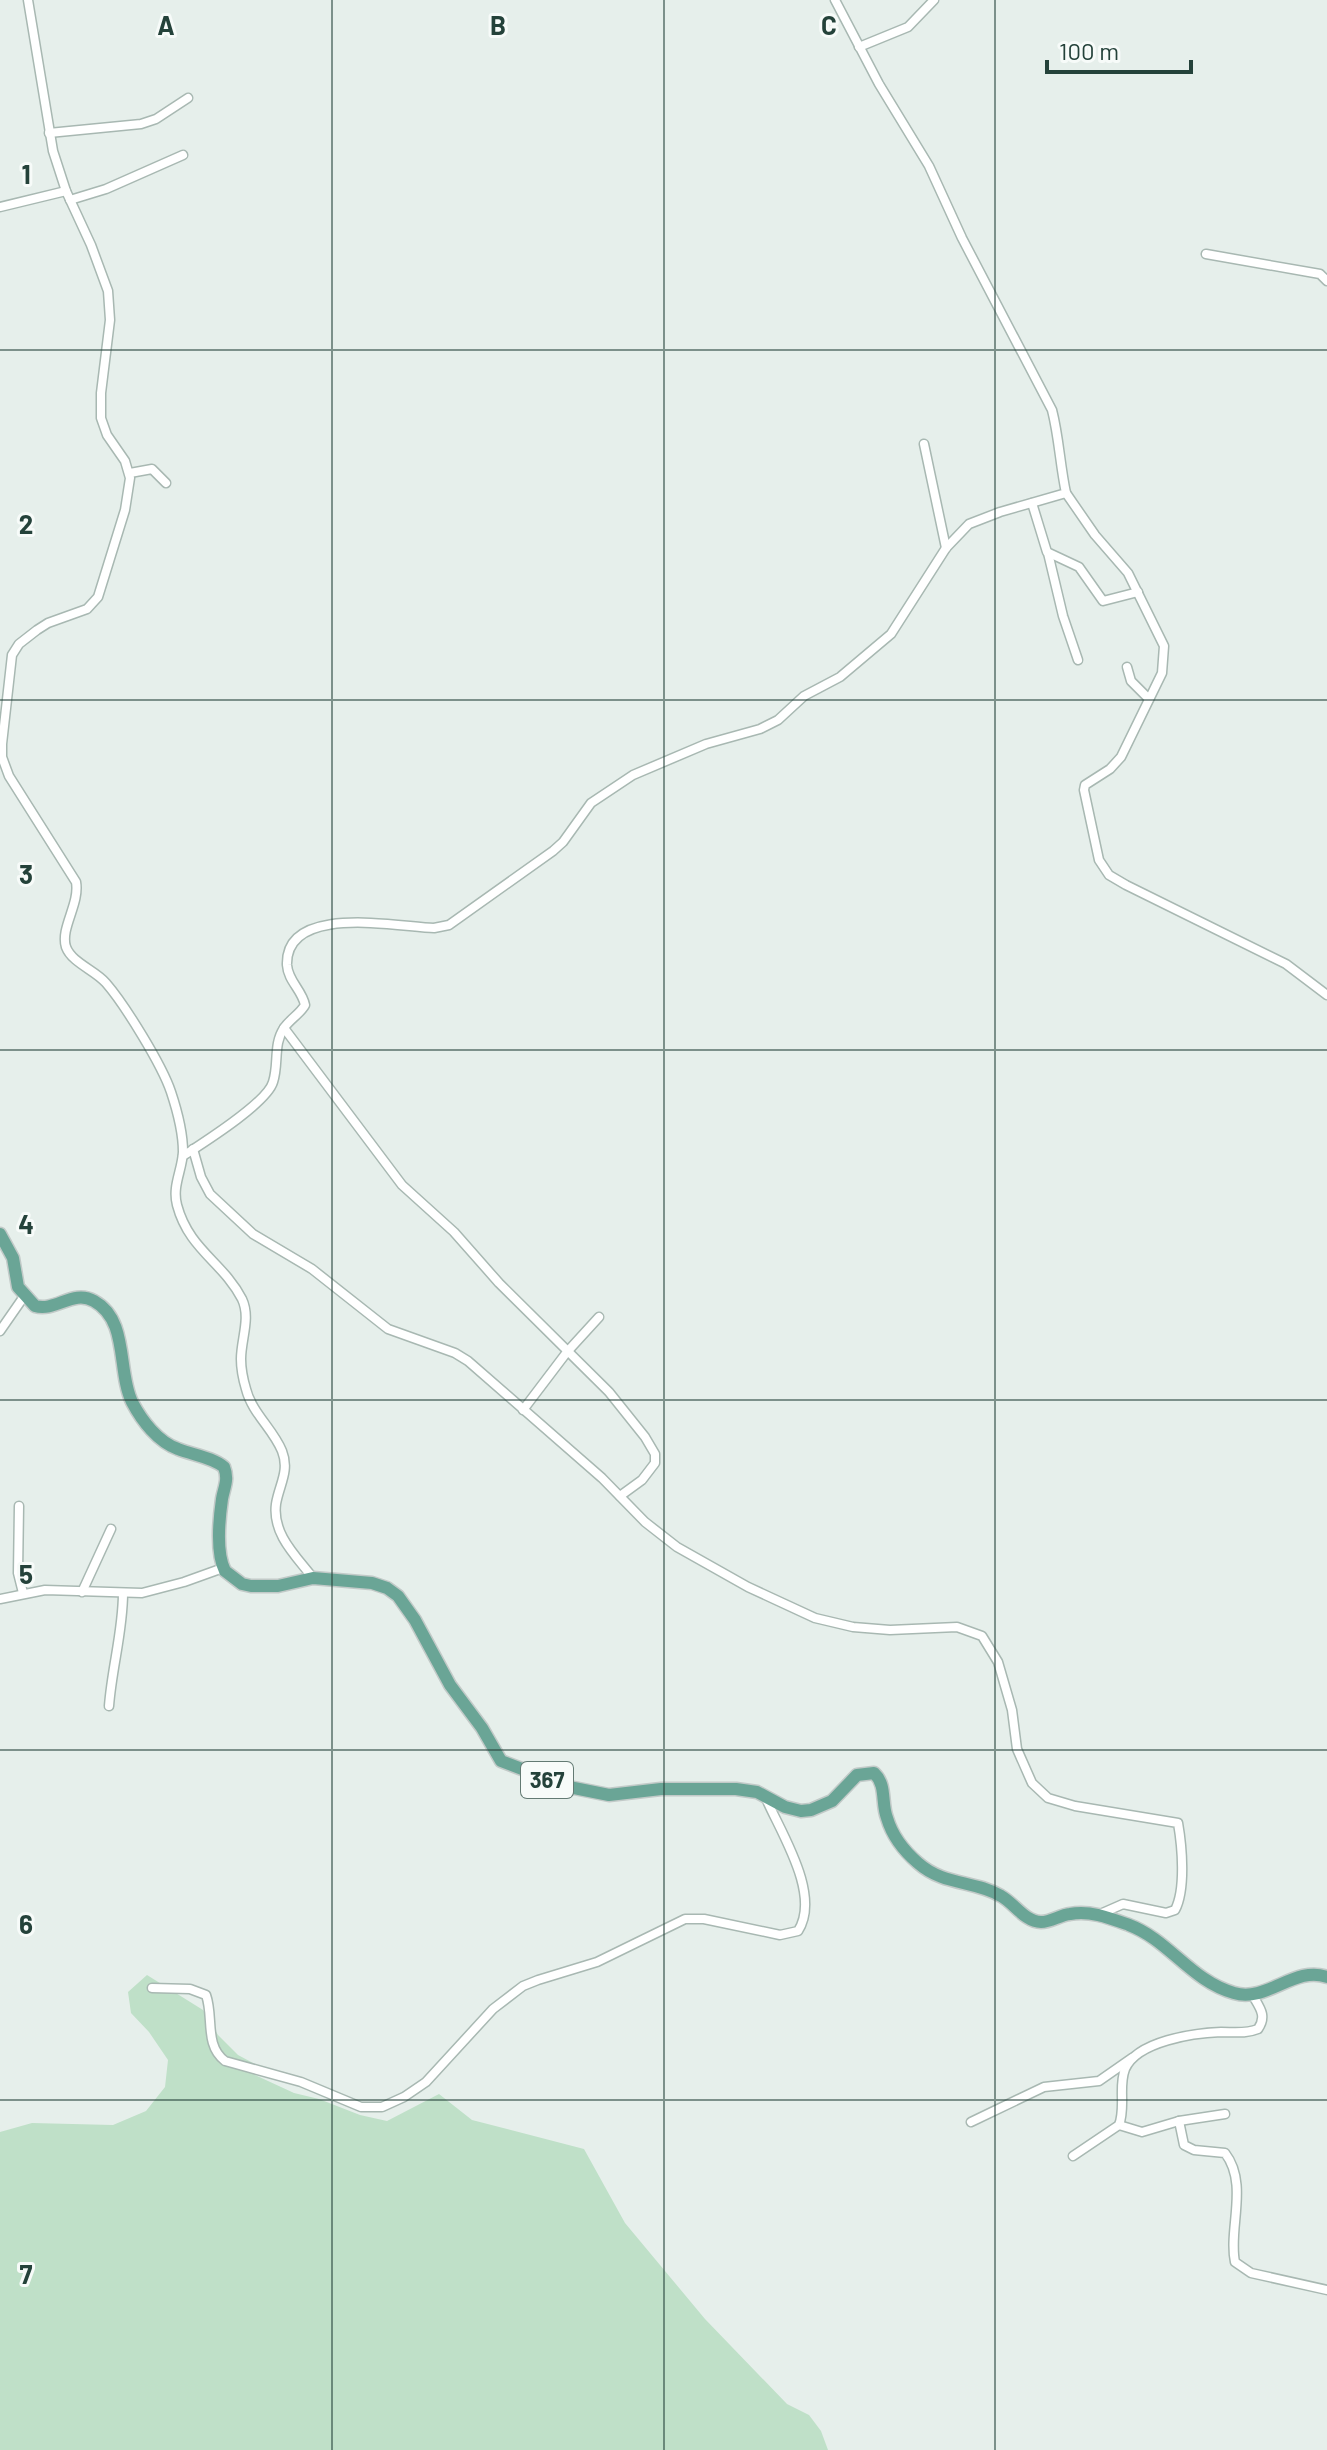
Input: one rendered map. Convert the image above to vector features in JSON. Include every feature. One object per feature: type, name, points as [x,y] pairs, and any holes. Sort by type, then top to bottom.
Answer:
[{"type":"main road","points":[[0,1234],[13,1258],[17,1283],[38,1308],[76,1297],[88,1298],[99,1304],[117,1332],[126,1386],[142,1417],[164,1443],[224,1467],[227,1479],[221,1508],[220,1546],[223,1568]]},
{"type":"main road","name":"367","points":[[223,1568],[235,1580],[251,1586],[278,1586],[313,1578],[372,1583],[387,1588],[398,1596],[415,1620],[450,1685],[482,1728],[494,1754],[506,1765],[569,1787],[609,1795],[687,1788],[736,1789],[765,1795],[794,1811],[811,1810],[832,1801],[857,1775],[874,1773],[882,1783],[887,1820],[897,1839],[931,1873],[999,1894],[1024,1915],[1039,1922],[1079,1912],[1098,1915],[1150,1934],[1210,1984],[1232,1993],[1253,1996]]},
{"type":"main road","points":[[1253,1996],[1308,1975],[1327,1977]]},
{"type":"street","points":[[28,0],[49,133],[68,196],[108,291],[110,320],[101,418],[103,427],[121,452],[130,473],[125,510],[98,597],[87,609],[37,630],[19,644],[12,655],[2,757],[9,776],[76,882],[77,897],[65,938],[67,949],[104,980],[114,993],[162,1073],[175,1106],[183,1156],[175,1190],[178,1209],[193,1242],[231,1282],[243,1302],[246,1321],[241,1368],[247,1393],[282,1451],[286,1467],[276,1505],[278,1528],[289,1548],[313,1578]]},
{"type":"street","points":[[835,0],[879,84],[929,166],[966,247],[1052,410],[1066,493],[1095,535],[1128,573],[1164,646],[1162,673],[1121,757],[1110,769],[1085,785],[1094,839],[1103,868],[1126,885],[1286,964],[1327,995]]},
{"type":"street","points":[[859,47],[908,27],[934,0]]},
{"type":"street","points":[[49,133],[141,124],[156,119],[188,98]]},
{"type":"street","points":[[0,207],[106,189],[183,155]]},
{"type":"street","points":[[1206,254],[1320,274],[1327,281]]},
{"type":"street","points":[[924,444],[946,548]]},
{"type":"street","points":[[130,473],[152,469],[166,483]]},
{"type":"street","points":[[183,1156],[273,1085],[277,1048],[284,1028],[305,1005],[287,964],[293,945],[306,931],[335,923],[434,928],[449,925],[553,851],[601,794],[666,759],[760,729],[778,720],[804,696],[840,677],[891,634],[946,548],[969,524],[1066,493]]},
{"type":"street","points":[[1032,503],[1078,660]]},
{"type":"street","points":[[1047,552],[1079,567],[1103,601],[1138,592]]},
{"type":"street","points":[[1127,667],[1131,681],[1149,699]]},
{"type":"street","points":[[284,1028],[402,1185],[454,1232],[632,1417],[655,1454],[655,1463],[648,1474],[620,1496]]},
{"type":"street","points":[[193,1149],[201,1177],[210,1194],[253,1234],[312,1269],[388,1329],[455,1353],[468,1361],[620,1496],[645,1522],[677,1547],[748,1587],[815,1618],[853,1627],[890,1630],[957,1627],[986,1639],[998,1662],[1012,1710],[1017,1749],[1032,1783],[1048,1798],[1075,1806],[1178,1823],[1180,1891],[1175,1910],[1166,1913],[1123,1904],[1098,1915]]},
{"type":"street","points":[[0,1331],[25,1295]]},
{"type":"street","points":[[523,1410],[567,1352],[599,1317]]},
{"type":"street","points":[[19,1506],[18,1573],[23,1593]]},
{"type":"street","points":[[82,1592],[111,1529]]},
{"type":"street","points":[[0,1599],[45,1590],[156,1591],[223,1568]]},
{"type":"street","points":[[109,1706],[113,1660],[122,1628],[123,1593]]},
{"type":"street","points":[[152,1988],[190,1989],[206,1995],[212,2040],[225,2061],[301,2082],[361,2107],[389,2105],[426,2082],[493,2009],[523,1986],[597,1962],[685,1919],[711,1920],[780,1935],[798,1931],[803,1921],[804,1903],[799,1868],[765,1795]]},
{"type":"street","points":[[971,2122],[1044,2087],[1099,2081],[1133,2057],[1165,2041],[1190,2035],[1241,2033],[1258,2029],[1263,2022],[1263,2012],[1253,1996]]},
{"type":"street","points":[[1073,2156],[1119,2125],[1125,2069],[1133,2057]]},
{"type":"street","points":[[1119,2125],[1138,2132],[1179,2121],[1225,2114]]},
{"type":"street","points":[[1179,2121],[1180,2138],[1184,2145],[1194,2150],[1225,2153],[1231,2161],[1238,2205],[1235,2262],[1251,2273],[1327,2290]]},
{"type":"green space","points":[[147,1975],[203,2010],[218,2035],[238,2055],[253,2063],[255,2075],[294,2093],[387,2121],[439,2094],[472,2120],[584,2149],[625,2223],[705,2319],[787,2404],[809,2415],[821,2431],[828,2450],[0,2450],[0,2132],[32,2123],[113,2125],[146,2111],[165,2087],[168,2060],[131,2013],[128,1992]]}]
